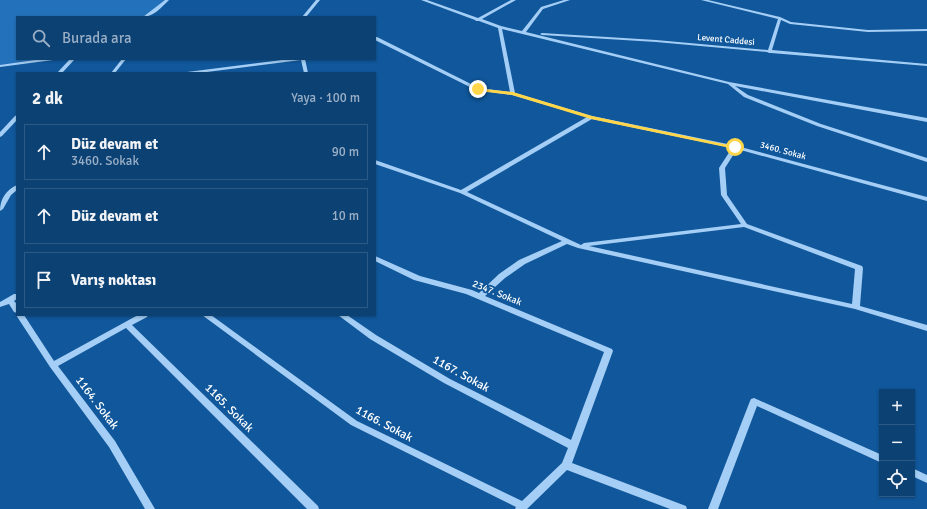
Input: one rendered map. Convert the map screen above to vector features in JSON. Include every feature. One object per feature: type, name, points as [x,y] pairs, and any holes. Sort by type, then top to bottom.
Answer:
[{"type":"street","points":[[154,15],[167,0]]},
{"type":"street","points":[[305,16],[318,0]]},
{"type":"street","points":[[423,0],[500,27],[729,83],[927,120]]},
{"type":"street","points":[[477,20],[514,0]]},
{"type":"street","points":[[524,32],[542,8],[568,0]]},
{"type":"street","points":[[702,0],[780,18],[790,23],[868,31],[927,30]]},
{"type":"street","points":[[769,52],[780,18]]},
{"type":"street","points":[[500,27],[513,94]]},
{"type":"street","name":"Levent Caddesi","points":[[524,32],[927,65]]},
{"type":"street","name":"3460. Sokak","points":[[376,38],[478,89],[513,94],[591,117],[735,147],[925,198]]},
{"type":"street","points":[[0,66],[46,60]]},
{"type":"street","points":[[60,72],[72,60]]},
{"type":"street","points":[[114,72],[123,60]]},
{"type":"street","points":[[199,72],[294,60]]},
{"type":"street","points":[[302,60],[306,72]]},
{"type":"street","points":[[729,83],[746,96],[819,125],[927,160]]},
{"type":"street","points":[[462,192],[591,117]]},
{"type":"street","points":[[0,135],[16,119]]},
{"type":"street","points":[[735,147],[722,168],[724,195],[745,225]]},
{"type":"street","points":[[376,162],[462,192],[578,246],[856,307],[927,328]]},
{"type":"street","points":[[0,209],[8,194],[16,188]]},
{"type":"street","points":[[925,198],[927,205]]},
{"type":"street","points":[[578,246],[745,225],[858,268],[856,307]]},
{"type":"street","points":[[480,297],[502,276],[522,262],[567,241]]},
{"type":"street","name":"2347. Sokak","points":[[376,258],[417,278],[469,292],[609,351],[573,446]]},
{"type":"street","points":[[0,305],[14,298]]},
{"type":"street","name":"1164. Sokak","points":[[21,316],[53,365],[112,444],[150,509]]},
{"type":"street","points":[[53,365],[142,316]]},
{"type":"street","name":"1166. Sokak","points":[[207,316],[354,423],[522,508]]},
{"type":"street","name":"1167. Sokak","points":[[343,316],[373,337],[447,381],[573,446]]},
{"type":"street","name":"1165. Sokak","points":[[127,324],[314,509]]},
{"type":"street","points":[[713,509],[754,401],[879,457]]},
{"type":"street","points":[[522,508],[566,465],[573,446]]},
{"type":"street","points":[[566,465],[682,509]]},
{"type":"street","points":[[915,473],[927,479]]},
{"type":"shaded area","points":[[0,0],[167,0],[147,16],[16,16],[16,60],[45,60],[0,66]]},
{"type":"route","points":[[478,89],[513,94],[591,117],[735,147]]}]
